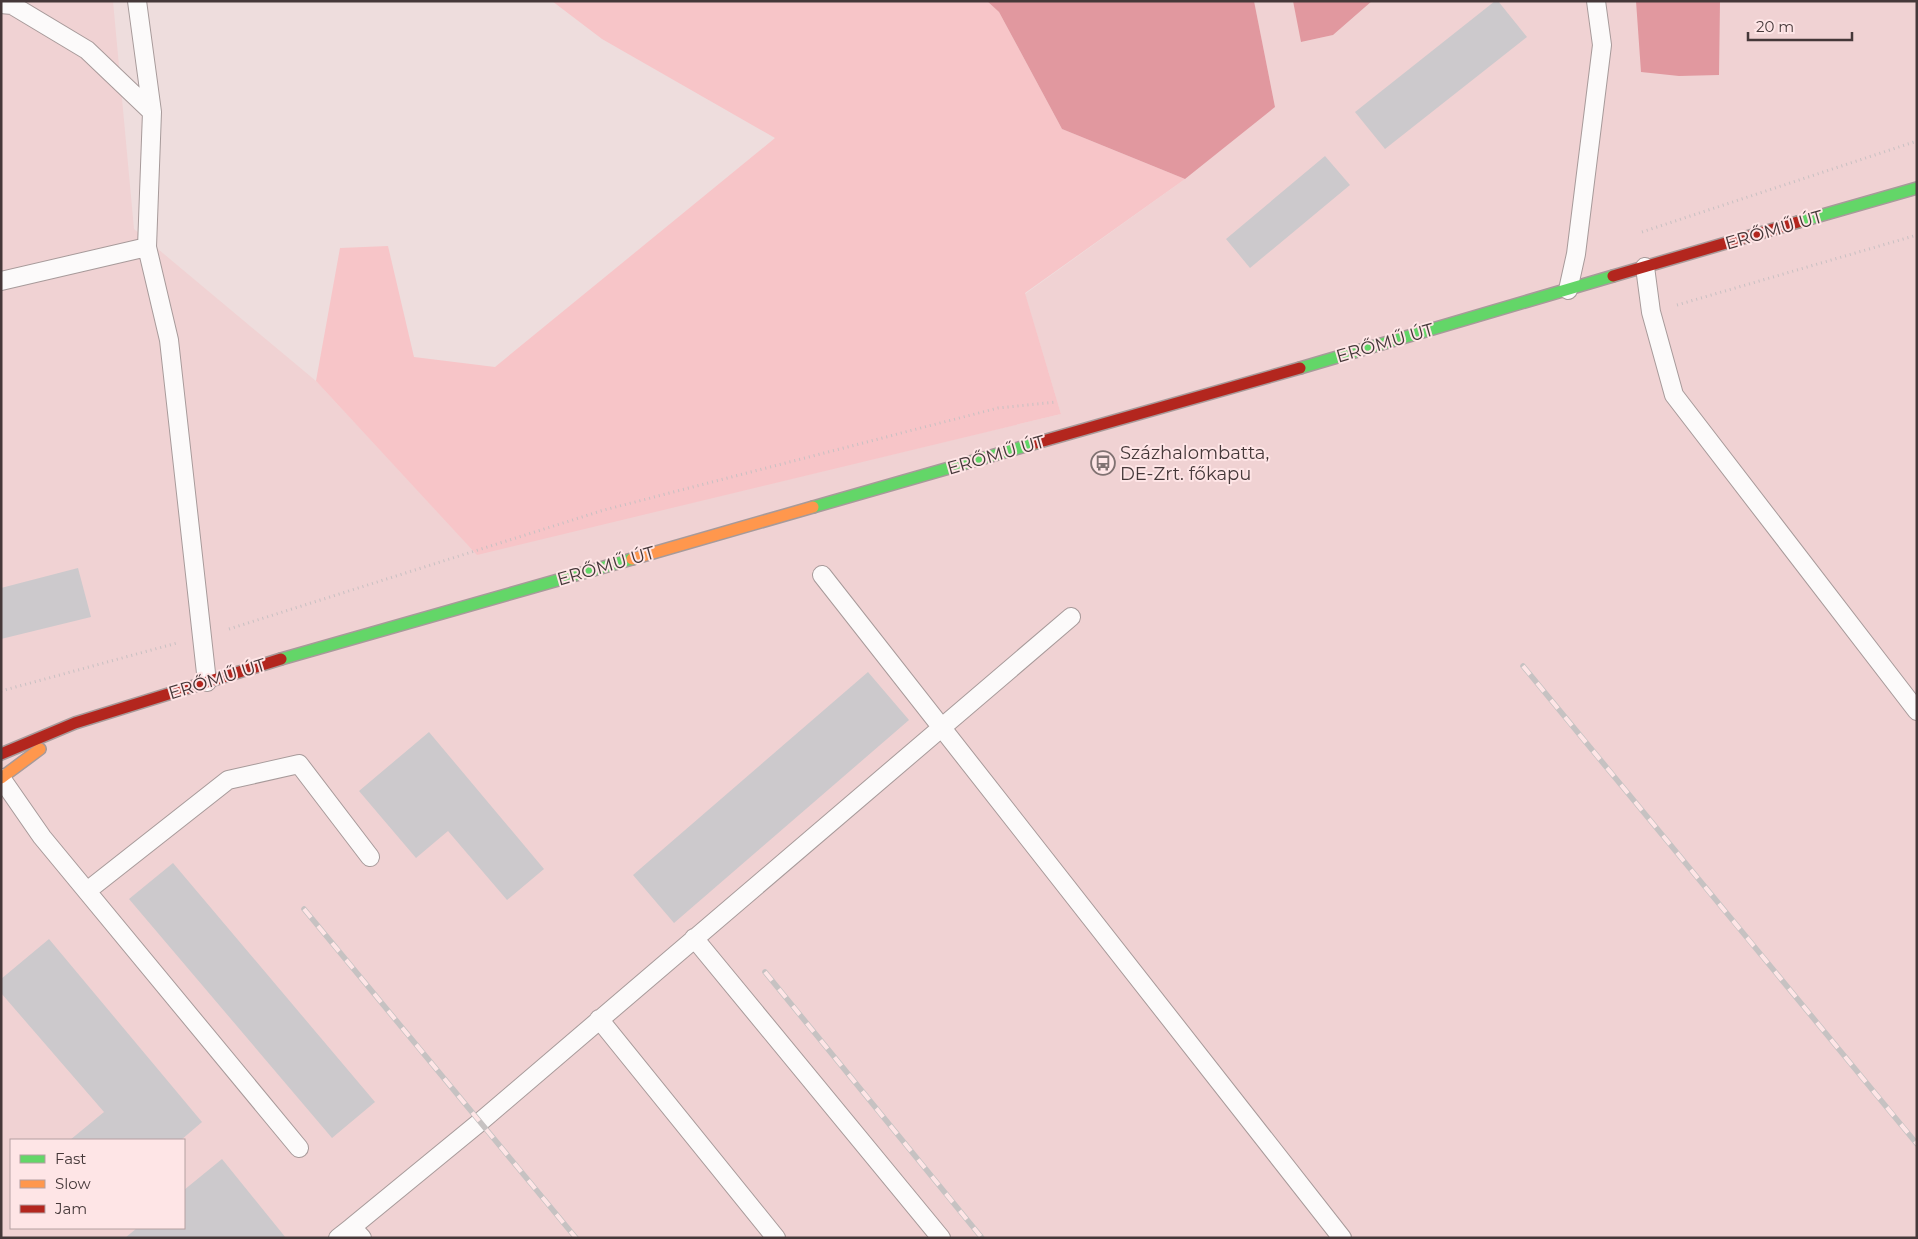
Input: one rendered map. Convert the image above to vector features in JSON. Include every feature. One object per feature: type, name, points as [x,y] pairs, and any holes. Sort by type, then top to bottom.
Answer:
[{"type":"street","name":"ERŐMŰ ÚT","points":[[1,754],[76,723],[207,682],[1917,188]]},
{"type":"street","name":"ERŐMŰ ÚT","points":[[1,778],[76,723]]},
{"type":"lane","points":[[137,1],[152,112],[147,247],[170,340],[207,682]]},
{"type":"lane","points":[[1568,290],[1576,254],[1602,45],[1596,1]]},
{"type":"lane","points":[[1,4],[12,5],[87,50],[152,112]]},
{"type":"lane","points":[[1,281],[147,247]]},
{"type":"lane","points":[[1645,267],[1650,312],[1674,395],[1917,711]]},
{"type":"lane","points":[[822,575],[1342,1238]]},
{"type":"lane","points":[[338,1238],[357,1232],[694,938],[1071,617]]},
{"type":"lane","points":[[86,891],[228,780],[298,764],[370,857]]},
{"type":"lane","points":[[1,778],[42,837],[299,1148]]},
{"type":"lane","points":[[694,938],[941,1238]]},
{"type":"lane","points":[[599,1020],[776,1238]]},
{"type":"path","points":[[1633,235],[1917,141]]},
{"type":"path","points":[[1650,312],[1917,236]]},
{"type":"path","points":[[1,691],[121,657],[203,637],[604,510],[998,408],[1058,402]]},
{"type":"shaded area","points":[[1,1],[113,1],[134,229],[316,381],[477,554],[1061,414],[1025,294],[1185,179],[1275,107],[1254,1],[1293,1],[1302,42],[1333,35],[1372,1],[1917,1],[1917,1238],[1,1238]]},
{"type":"shaded area","points":[[552,1],[987,1],[999,12],[1062,129],[1185,179],[1025,293],[1061,414],[477,555],[316,381],[340,248],[388,246],[414,357],[495,367],[775,138],[602,39]]},
{"type":"shaded area","points":[[987,1],[1254,1],[1275,107],[1185,179],[1062,129],[999,12]]},
{"type":"shaded area","points":[[1293,1],[1372,1],[1333,35],[1301,42]]},
{"type":"shaded area","points":[[1636,1],[1720,1],[1719,75],[1679,76],[1641,72]]},
{"type":"building","points":[[1495,1],[1498,1],[1527,37],[1385,149],[1355,112]]},
{"type":"building","points":[[1325,156],[1350,185],[1250,268],[1226,239]]},
{"type":"building","points":[[78,568],[91,617],[1,639],[1,588]]},
{"type":"building","points":[[868,672],[909,720],[674,923],[633,875]]},
{"type":"building","points":[[429,732],[544,869],[507,900],[448,831],[416,858],[359,791]]},
{"type":"building","points":[[173,863],[375,1102],[332,1138],[129,899]]},
{"type":"building","points":[[49,939],[202,1122],[182,1139],[71,1139],[104,1112],[1,993],[1,979]]},
{"type":"building","points":[[222,1159],[286,1238],[125,1238],[136,1229],[185,1229],[185,1189]]},
{"type":"railway","points":[[1523,666],[1917,1144]]},
{"type":"railway","points":[[304,909],[576,1238]]},
{"type":"railway","points":[[765,972],[982,1238]]},
{"type":"traffic: fast","points":[[1798,222],[1917,188]]},
{"type":"traffic: fast","points":[[1300,368],[1613,276]]},
{"type":"traffic: fast","points":[[813,507],[1036,443]]},
{"type":"traffic: fast","points":[[281,659],[632,559]]},
{"type":"traffic: slow","points":[[632,559],[813,507]]},
{"type":"traffic: slow","points":[[1,778],[40,749]]},
{"type":"traffic: jam","points":[[1613,276],[1798,222]]},
{"type":"traffic: jam","points":[[1036,443],[1300,368]]},
{"type":"traffic: jam","points":[[1,754],[75,723],[281,659]]},
{"type":"place","name":"Százhalombatta, DE-Zrt. főkapu","points":[[1103,463]]}]
